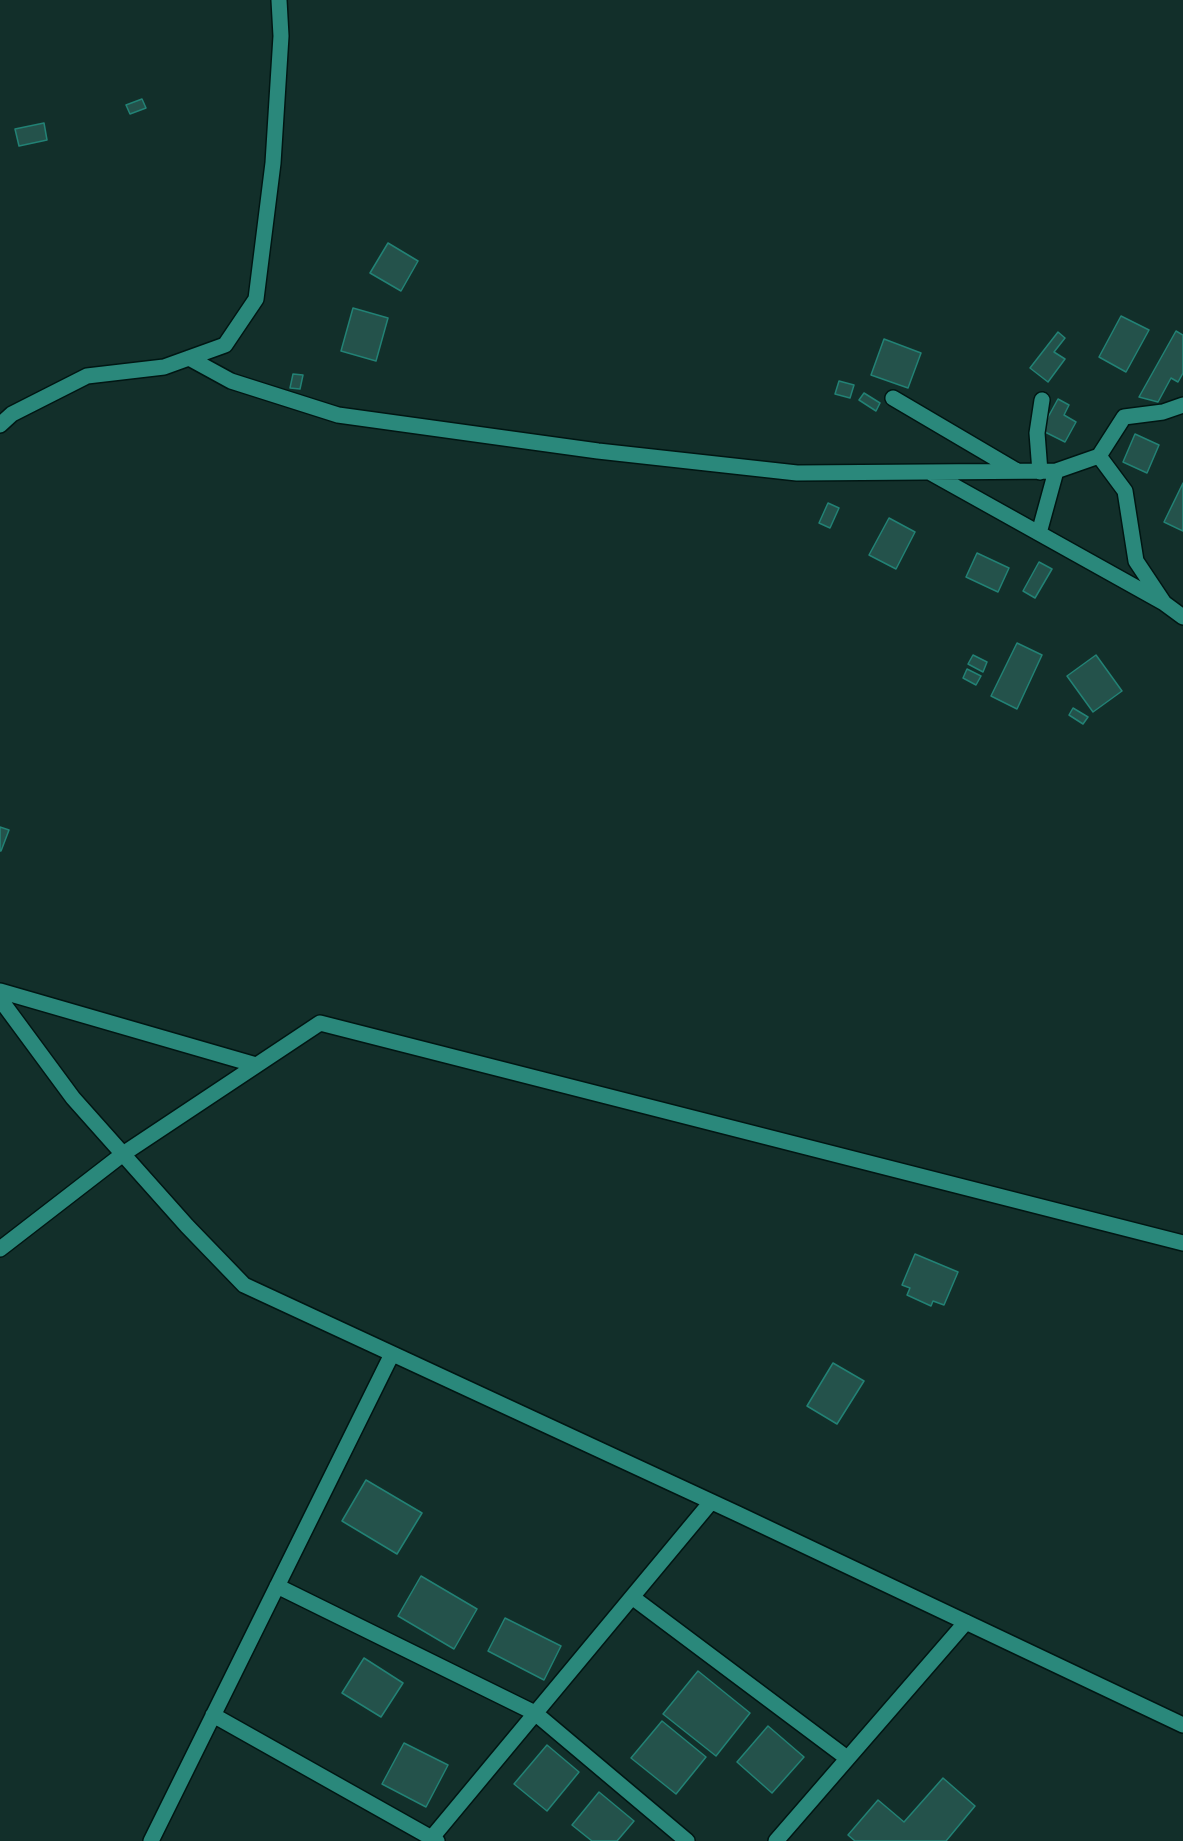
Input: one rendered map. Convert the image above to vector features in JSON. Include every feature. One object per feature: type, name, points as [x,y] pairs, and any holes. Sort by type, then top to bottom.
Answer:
[{"type":"street","points":[[0,425],[12,414],[87,376],[164,367],[225,345],[256,299],[273,163],[281,36],[279,0]]},
{"type":"street","points":[[189,358],[231,381],[338,415],[598,451],[797,472],[1048,471],[1099,456],[1124,417],[1163,412],[1183,405]]},
{"type":"street","points":[[892,398],[1018,471]]},
{"type":"street","points":[[1039,533],[1048,471],[1037,433],[1042,400]]},
{"type":"street","points":[[1099,456],[1125,491],[1136,561],[1164,603]]},
{"type":"street","points":[[929,471],[1164,603],[1183,617]]},
{"type":"street","points":[[0,991],[256,1065]]},
{"type":"street","points":[[0,999],[73,1098],[187,1226],[244,1285],[1183,1725]]},
{"type":"street","points":[[0,1249],[123,1154],[320,1023],[1183,1243]]},
{"type":"street","points":[[151,1841],[392,1354]]},
{"type":"street","points":[[213,1715],[433,1840],[535,1713],[711,1502]]},
{"type":"street","points":[[277,1586],[535,1713],[687,1841]]},
{"type":"street","points":[[632,1598],[847,1758]]},
{"type":"street","points":[[776,1841],[966,1622]]},
{"type":"building","points":[[142,99],[146,108],[130,114],[126,105]]},
{"type":"building","points":[[44,123],[47,140],[19,146],[15,129]]},
{"type":"building","points":[[388,243],[418,261],[401,291],[370,273]]},
{"type":"building","points":[[353,308],[388,318],[376,361],[341,351]]},
{"type":"building","points":[[1121,316],[1149,330],[1126,372],[1099,357]]},
{"type":"building","points":[[1176,331],[1183,335],[1183,373],[1178,382],[1171,378],[1158,402],[1139,397]]},
{"type":"building","points":[[1058,332],[1065,338],[1054,352],[1065,359],[1048,382],[1030,368]]},
{"type":"building","points":[[884,339],[921,353],[908,388],[871,375]]},
{"type":"building","points":[[293,374],[303,375],[300,389],[290,388]]},
{"type":"building","points":[[839,381],[854,385],[850,398],[835,394]]},
{"type":"building","points":[[864,393],[880,403],[876,411],[859,400]]},
{"type":"building","points":[[1058,399],[1069,405],[1064,415],[1076,422],[1065,442],[1041,430]]},
{"type":"building","points":[[1135,434],[1159,445],[1147,473],[1123,462]]},
{"type":"building","points":[[1183,483],[1183,531],[1164,522]]},
{"type":"building","points":[[828,503],[839,508],[830,528],[819,523]]},
{"type":"building","points":[[889,518],[915,532],[896,569],[869,555]]},
{"type":"building","points":[[977,553],[1009,568],[998,592],[966,577]]},
{"type":"building","points":[[1039,562],[1052,569],[1035,598],[1023,591]]},
{"type":"building","points":[[1017,643],[1042,655],[1017,709],[991,696]]},
{"type":"building","points":[[973,655],[987,662],[983,672],[968,664]]},
{"type":"building","points":[[1096,655],[1122,691],[1093,712],[1067,676]]},
{"type":"building","points":[[967,669],[981,676],[976,685],[963,678]]},
{"type":"building","points":[[1073,708],[1088,717],[1083,724],[1069,715]]},
{"type":"building","points":[[0,827],[9,830],[1,851],[0,851]]},
{"type":"building","points":[[915,1254],[958,1272],[944,1305],[933,1301],[931,1306],[907,1295],[910,1288],[902,1285]]},
{"type":"building","points":[[833,1363],[864,1381],[837,1424],[807,1406]]},
{"type":"building","points":[[366,1480],[422,1513],[397,1554],[342,1521]]},
{"type":"building","points":[[421,1576],[477,1609],[454,1649],[398,1616]]},
{"type":"building","points":[[505,1618],[561,1646],[544,1680],[488,1651]]},
{"type":"building","points":[[364,1658],[403,1683],[381,1717],[342,1693]]},
{"type":"building","points":[[698,1671],[750,1713],[716,1756],[663,1714]]},
{"type":"building","points":[[662,1721],[706,1757],[676,1794],[631,1758]]},
{"type":"building","points":[[768,1726],[804,1757],[772,1793],[737,1762]]},
{"type":"building","points":[[404,1743],[448,1765],[426,1807],[382,1784]]},
{"type":"building","points":[[547,1745],[579,1772],[547,1811],[514,1784]]},
{"type":"building","points":[[943,1778],[975,1806],[946,1841],[855,1841],[848,1835],[878,1800],[904,1822]]},
{"type":"building","points":[[599,1792],[634,1821],[617,1841],[592,1841],[572,1825]]}]
